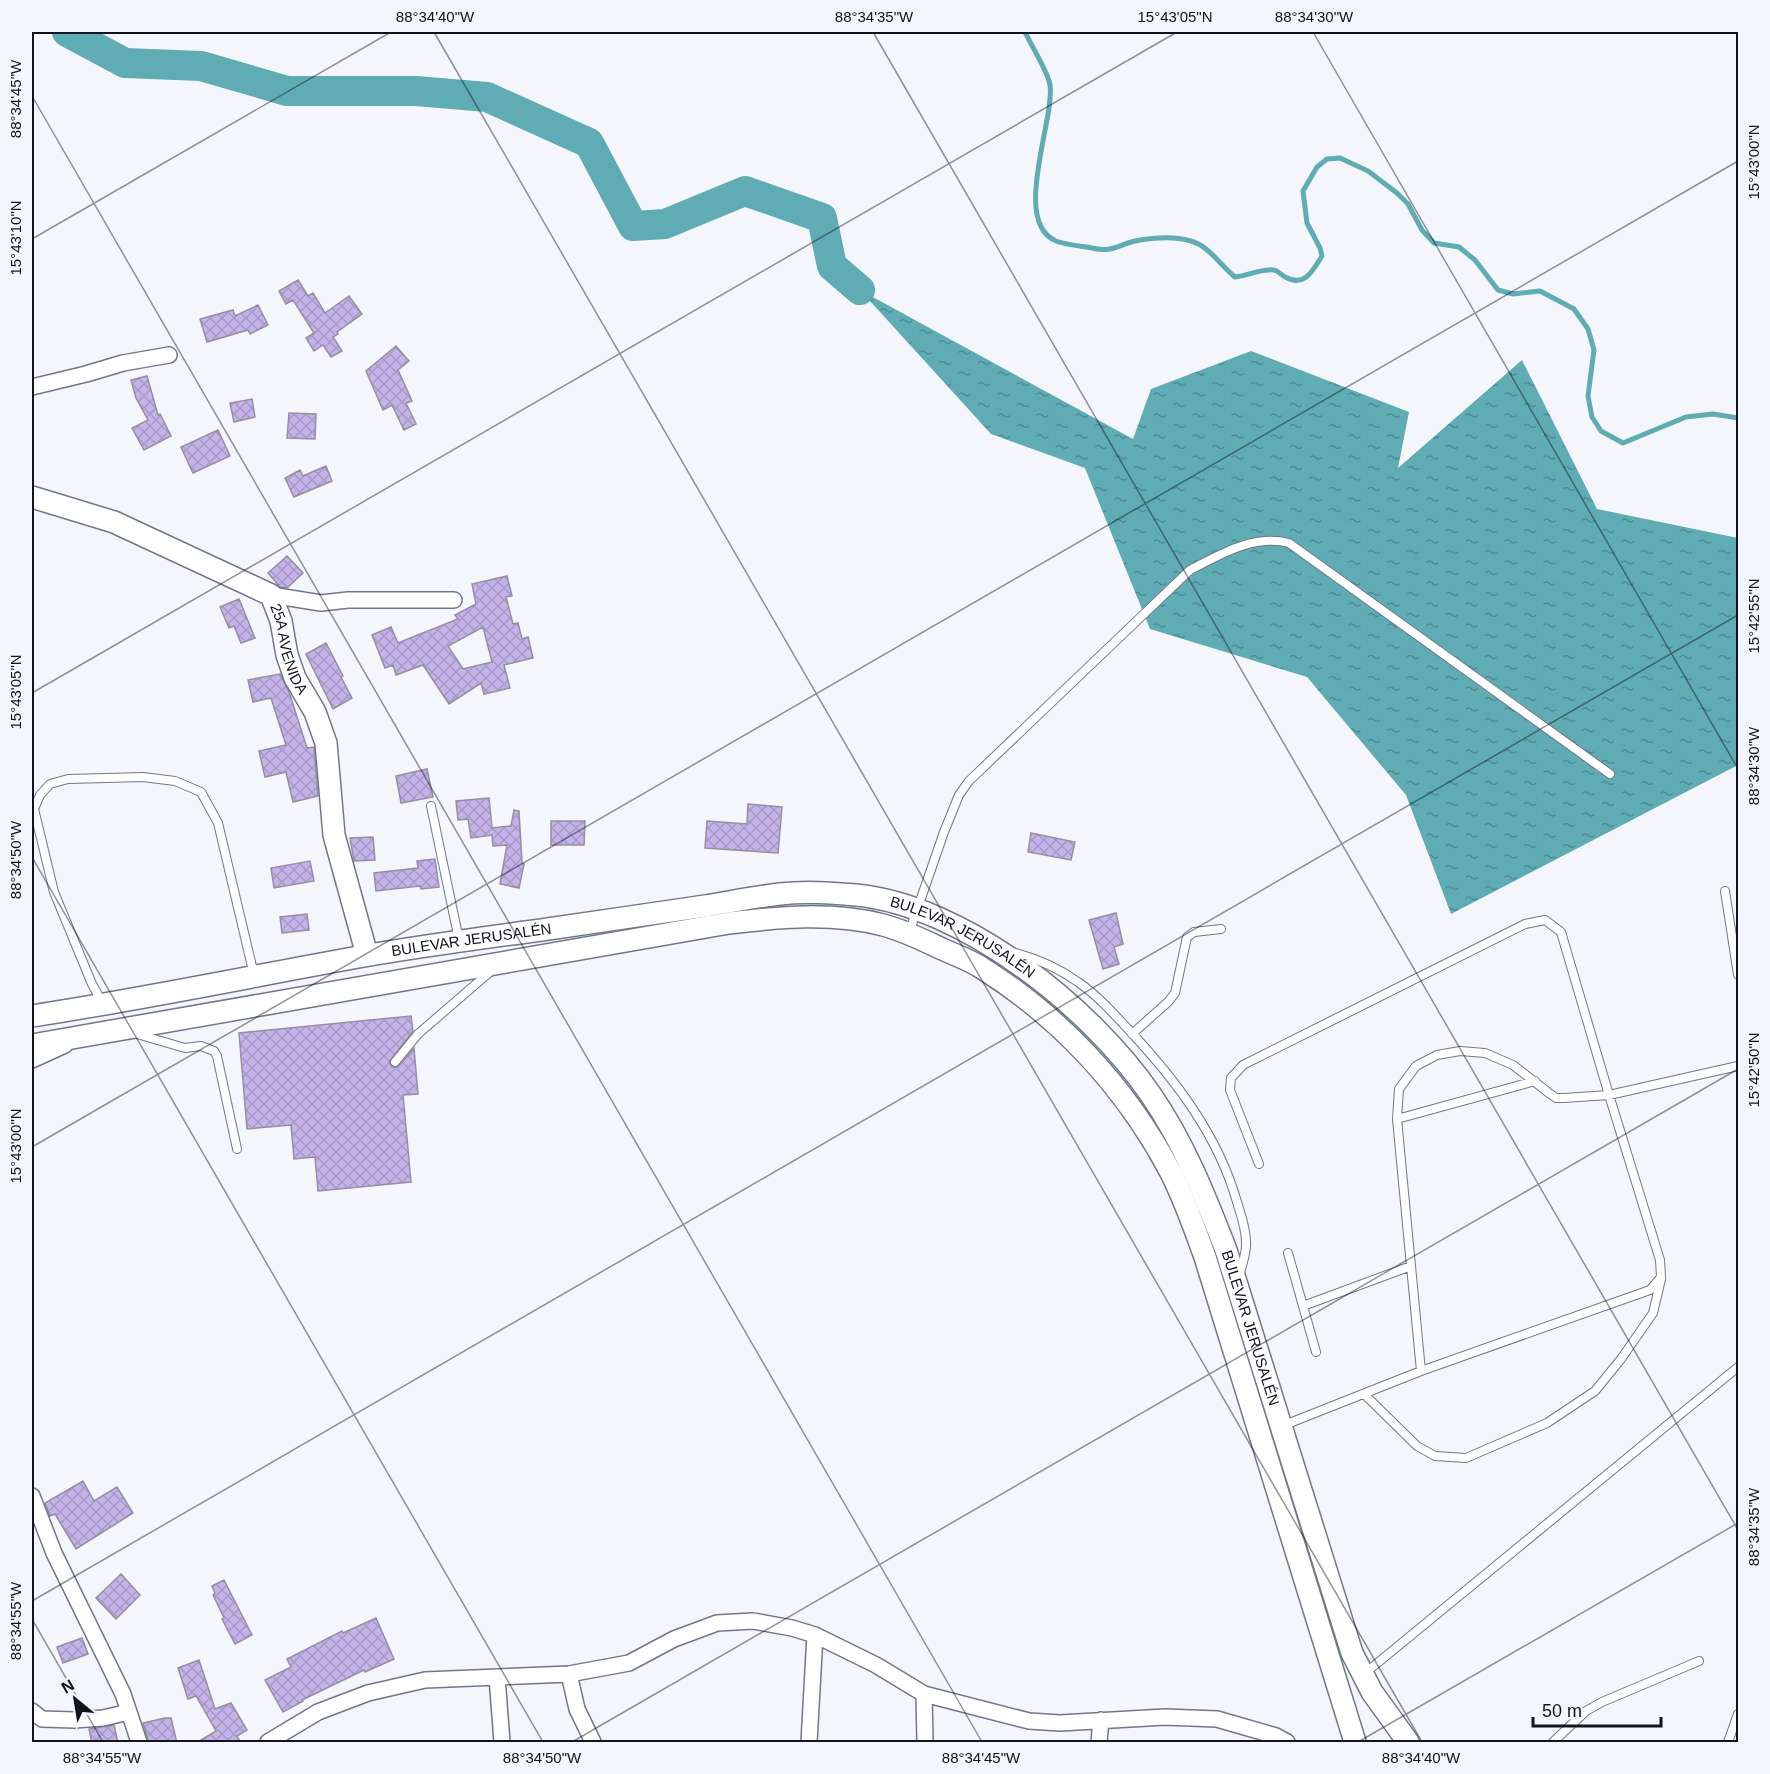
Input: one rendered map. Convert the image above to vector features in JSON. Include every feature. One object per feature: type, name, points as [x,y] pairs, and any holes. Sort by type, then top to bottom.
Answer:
[{"type":"main road","name":"25A AVENIDA","points":[[32,497],[114,522],[271,595],[281,621],[286,655],[295,678],[315,712],[326,743],[334,835],[367,955]]},
{"type":"main road","name":"BULEVAR JERUSALÉN","points":[[32,1016],[104,1005],[367,955],[783,894],[860,895],[937,916],[995,948],[1057,996],[1103,1036],[1151,1095],[1184,1152],[1202,1188],[1226,1250],[1352,1653],[1378,1701],[1408,1743]]},
{"type":"main road","name":"BULEVAR JERUSALÉN","points":[[32,1045],[729,923],[787,916],[838,918],[883,925],[981,967],[1022,996],[1053,1022],[1082,1048],[1113,1083],[1149,1135],[1183,1198],[1204,1257],[1355,1743]]},
{"type":"street","points":[[32,387],[123,363],[169,355]]},
{"type":"street","points":[[271,595],[321,603],[348,600],[454,600]]},
{"type":"street","points":[[32,1060],[83,1037]]},
{"type":"street","points":[[32,1496],[54,1553],[123,1694],[139,1743]]},
{"type":"street","points":[[268,1743],[318,1712],[368,1693],[425,1680],[569,1674],[629,1663],[674,1639],[717,1623],[753,1621],[815,1635],[876,1665],[924,1694],[1029,1721],[1060,1723],[1165,1717],[1217,1719],[1276,1736],[1287,1743]]},
{"type":"street","points":[[809,1743],[815,1635]]},
{"type":"street","points":[[569,1674],[577,1709],[593,1743]]},
{"type":"street","points":[[497,1677],[502,1743]]},
{"type":"street","points":[[924,1694],[925,1743]]},
{"type":"street","points":[[32,1711],[42,1719],[74,1720],[102,1718],[129,1712]]},
{"type":"street","points":[[1099,1743],[1101,1720]]},
{"type":"lane","points":[[909,935],[958,795],[969,781],[1190,570],[1227,551],[1267,539],[1289,543],[1610,774]]},
{"type":"lane","points":[[104,1005],[92,984],[54,892],[34,809],[40,795],[50,784],[68,779],[143,777],[175,781],[201,792],[218,823],[254,977]]},
{"type":"lane","points":[[431,806],[459,942]]},
{"type":"lane","points":[[1725,891],[1738,975]]},
{"type":"lane","points":[[1259,1164],[1230,1090],[1231,1078],[1243,1065],[1525,924],[1545,920],[1562,932],[1660,1260],[1661,1277],[1653,1312],[1621,1359],[1595,1390],[1547,1423],[1466,1458],[1435,1456],[1417,1446],[1364,1394]]},
{"type":"lane","points":[[1132,1034],[1175,993],[1187,937],[1194,932],[1221,929]]},
{"type":"lane","points":[[995,948],[1035,958],[1079,982],[1107,1007],[1176,1084],[1211,1140],[1230,1178],[1243,1221],[1246,1244],[1238,1287]]},
{"type":"lane","points":[[395,1062],[418,1034],[502,963]]},
{"type":"lane","points":[[124,1030],[185,1047],[201,1046],[214,1051],[237,1149]]},
{"type":"lane","points":[[1421,1371],[1397,1119],[1399,1089],[1416,1066],[1437,1055],[1460,1051],[1485,1053],[1513,1065],[1556,1098],[1609,1095],[1738,1066]]},
{"type":"lane","points":[[1397,1119],[1534,1081]]},
{"type":"lane","points":[[1288,1253],[1316,1352]]},
{"type":"lane","points":[[1303,1306],[1411,1266]]},
{"type":"lane","points":[[1281,1427],[1421,1371],[1650,1290],[1661,1277]]},
{"type":"lane","points":[[1363,1675],[1738,1366]]},
{"type":"lane","points":[[1552,1743],[1586,1711],[1602,1702],[1699,1661]]},
{"type":"lane","points":[[1728,1743],[1738,1714]]},
{"type":"water","points":[[860,290],[1133,439],[1151,389],[1251,351],[1409,412],[1398,468],[1522,360],[1597,509],[1738,538],[1738,765],[1451,914],[1406,795],[1307,677],[1150,629],[1085,468],[991,434]]},
{"type":"building","points":[[298,280],[308,296],[313,293],[325,313],[349,296],[362,314],[333,337],[342,351],[331,357],[323,345],[314,351],[306,338],[314,333],[293,300],[286,304],[279,291]]},
{"type":"building","points":[[258,305],[268,325],[250,334],[248,330],[207,342],[200,319],[233,310],[235,316]]},
{"type":"building","points":[[396,346],[409,361],[398,370],[412,401],[406,403],[416,424],[404,430],[392,405],[383,410],[366,371]]},
{"type":"building","points":[[147,376],[158,415],[160,414],[171,436],[144,450],[132,428],[148,420],[136,398],[131,380]]},
{"type":"building","points":[[252,399],[255,417],[234,422],[230,403]]},
{"type":"building","points":[[289,413],[316,414],[315,439],[287,438]]},
{"type":"building","points":[[218,430],[230,456],[193,473],[181,447]]},
{"type":"building","points":[[326,466],[332,481],[294,497],[285,478],[300,470],[303,476]]},
{"type":"building","points":[[287,556],[303,573],[287,588],[280,587],[268,573]]},
{"type":"building","points":[[507,576],[512,596],[506,597],[513,624],[518,623],[522,639],[528,637],[533,658],[504,665],[510,688],[484,694],[481,683],[449,704],[423,665],[396,675],[393,665],[385,668],[372,635],[391,627],[398,643],[458,619],[455,615],[476,604],[472,584]],"holes":[[[483,627],[492,662],[463,669],[448,646]]]},
{"type":"building","points":[[239,599],[255,638],[241,643],[234,626],[229,628],[220,607]]},
{"type":"building","points":[[326,643],[352,698],[333,709],[306,654]]},
{"type":"building","points":[[280,674],[289,692],[307,748],[314,747],[318,796],[293,802],[286,772],[265,777],[259,751],[286,745],[271,698],[253,702],[248,680]]},
{"type":"building","points":[[427,769],[433,797],[401,803],[396,776]]},
{"type":"building","points":[[489,798],[492,828],[511,826],[514,810],[519,811],[522,863],[524,864],[519,888],[500,884],[507,845],[493,846],[492,835],[471,838],[468,819],[458,820],[456,801]]},
{"type":"building","points":[[748,804],[782,807],[778,853],[705,848],[707,821],[747,824]]},
{"type":"building","points":[[551,821],[585,821],[584,845],[551,845]]},
{"type":"building","points":[[1031,833],[1075,842],[1071,860],[1028,852]]},
{"type":"building","points":[[373,837],[375,860],[354,861],[350,838]]},
{"type":"building","points":[[435,859],[439,887],[421,889],[420,886],[376,891],[374,873],[418,868],[417,861]]},
{"type":"building","points":[[310,861],[314,881],[274,888],[271,868]]},
{"type":"building","points":[[1116,913],[1123,944],[1114,947],[1119,964],[1103,969],[1089,920]]},
{"type":"building","points":[[307,914],[309,930],[282,933],[280,917]]},
{"type":"building","points":[[411,1016],[413,1031],[389,1062],[392,1067],[398,1067],[414,1048],[418,1094],[403,1095],[411,1182],[318,1191],[315,1157],[294,1159],[291,1125],[247,1129],[239,1033]]},
{"type":"building","points":[[83,1481],[94,1501],[117,1487],[133,1513],[76,1549],[55,1514],[50,1516],[45,1503]]},
{"type":"building","points":[[121,1574],[140,1595],[116,1619],[96,1598]]},
{"type":"building","points":[[224,1580],[252,1635],[235,1644],[213,1595],[215,1593],[212,1586]]},
{"type":"building","points":[[376,1618],[394,1659],[365,1672],[364,1670],[302,1700],[283,1712],[265,1680],[291,1667],[287,1659],[342,1631],[343,1633]]},
{"type":"building","points":[[82,1638],[88,1654],[63,1663],[57,1647]]},
{"type":"building","points":[[199,1660],[215,1709],[231,1703],[247,1730],[237,1736],[241,1743],[196,1743],[216,1731],[196,1696],[188,1699],[178,1668]]},
{"type":"building","points":[[171,1718],[177,1743],[149,1743],[143,1723]]},
{"type":"building","points":[[114,1725],[118,1743],[92,1743],[89,1729]]},
{"type":"waterway","points":[[67,32],[125,63],[201,66],[287,91],[416,91],[487,97],[589,143],[633,226],[665,224],[745,191],[822,218],[832,266],[860,290]]},
{"type":"waterway","points":[[1025,32],[1050,85],[1050,101],[1036,193],[1037,214],[1043,230],[1056,241],[1104,250],[1144,240],[1181,239],[1199,244],[1235,277],[1272,270],[1292,280],[1303,279],[1312,272],[1322,256],[1307,223],[1303,191],[1317,167],[1327,159],[1340,158],[1368,171],[1397,193],[1408,204],[1422,230],[1434,243],[1459,247],[1475,260],[1498,290],[1513,294],[1540,291],[1574,309],[1588,329],[1594,350],[1588,396],[1592,417],[1601,431],[1623,443],[1686,417],[1713,414],[1738,418]]}]
